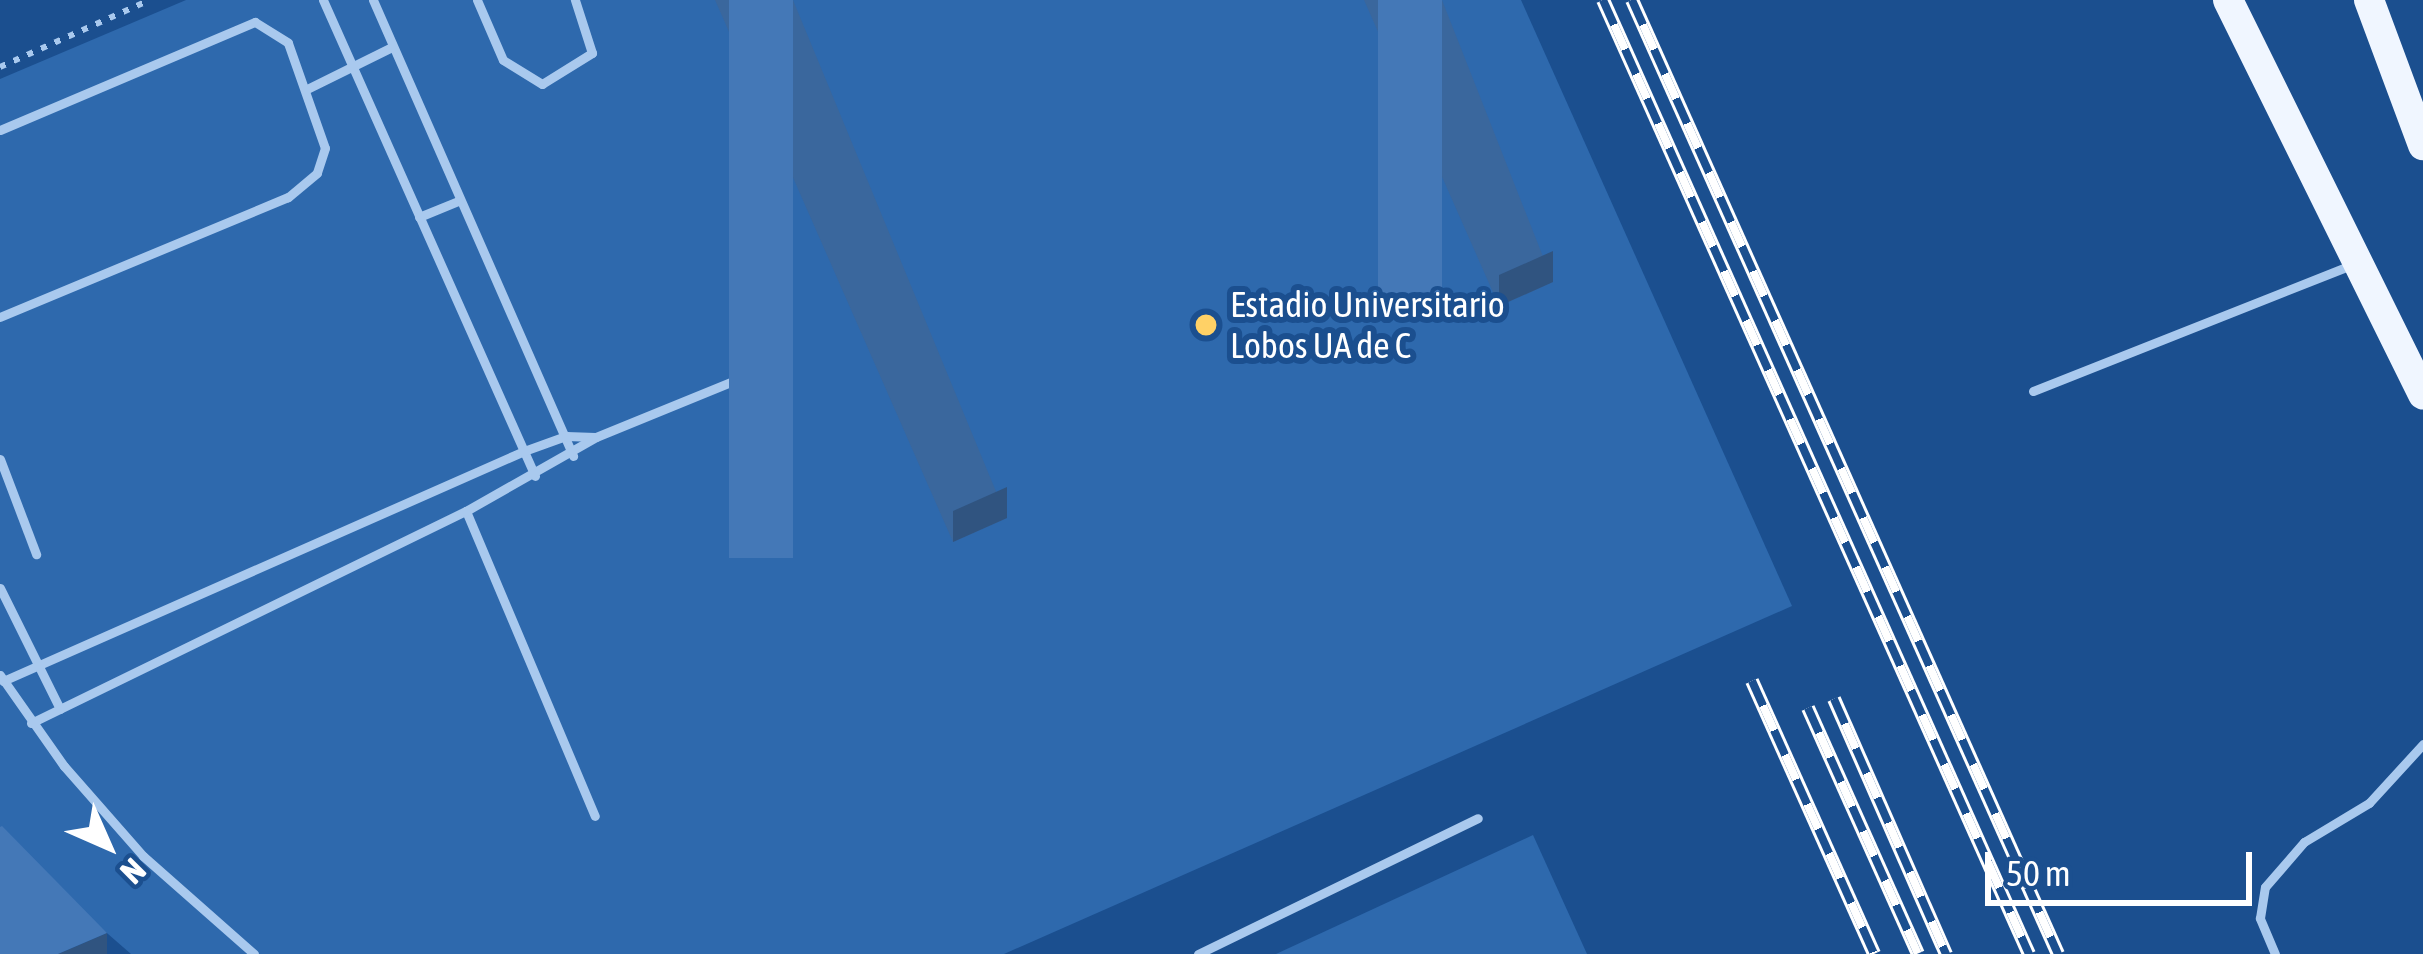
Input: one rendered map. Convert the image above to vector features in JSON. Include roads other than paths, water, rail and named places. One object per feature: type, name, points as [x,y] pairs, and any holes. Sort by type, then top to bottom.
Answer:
[{"type":"main road","points":[[2228,0],[2363,261],[2423,394]]},
{"type":"main road","points":[[2369,0],[2423,146]]},
{"type":"lane","points":[[323,0],[535,476]]},
{"type":"lane","points":[[373,0],[573,456]]},
{"type":"lane","points":[[477,0],[503,60],[542,84],[592,53],[575,0]]},
{"type":"lane","points":[[0,130],[255,22],[283,37],[307,89],[325,160],[304,187],[0,317]]},
{"type":"lane","points":[[307,89],[392,47]]},
{"type":"lane","points":[[418,217],[458,201]]},
{"type":"lane","points":[[2033,391],[2363,261]]},
{"type":"lane","points":[[31,723],[535,476],[573,456],[596,436],[788,359]]},
{"type":"lane","points":[[254,954],[143,856],[31,723],[2,678],[524,451],[566,436],[596,436]]},
{"type":"lane","points":[[0,459],[36,554]]},
{"type":"lane","points":[[466,511],[595,816]]},
{"type":"lane","points":[[0,589],[60,710]]},
{"type":"lane","points":[[2275,954],[2260,918],[2265,887],[2304,842],[2369,802],[2423,744]]},
{"type":"lane","points":[[1198,954],[1478,818]]},
{"type":"railway","points":[[1603,0],[2029,954]]},
{"type":"railway","points":[[1632,0],[2058,954]]},
{"type":"railway","points":[[1752,681],[1874,954]]},
{"type":"railway","points":[[1834,699],[1946,954]]},
{"type":"railway","points":[[1808,708],[1918,954]]},
{"type":"place","name":"Estadio Universitario Lobos UA de C","points":[[1206,325]]}]
